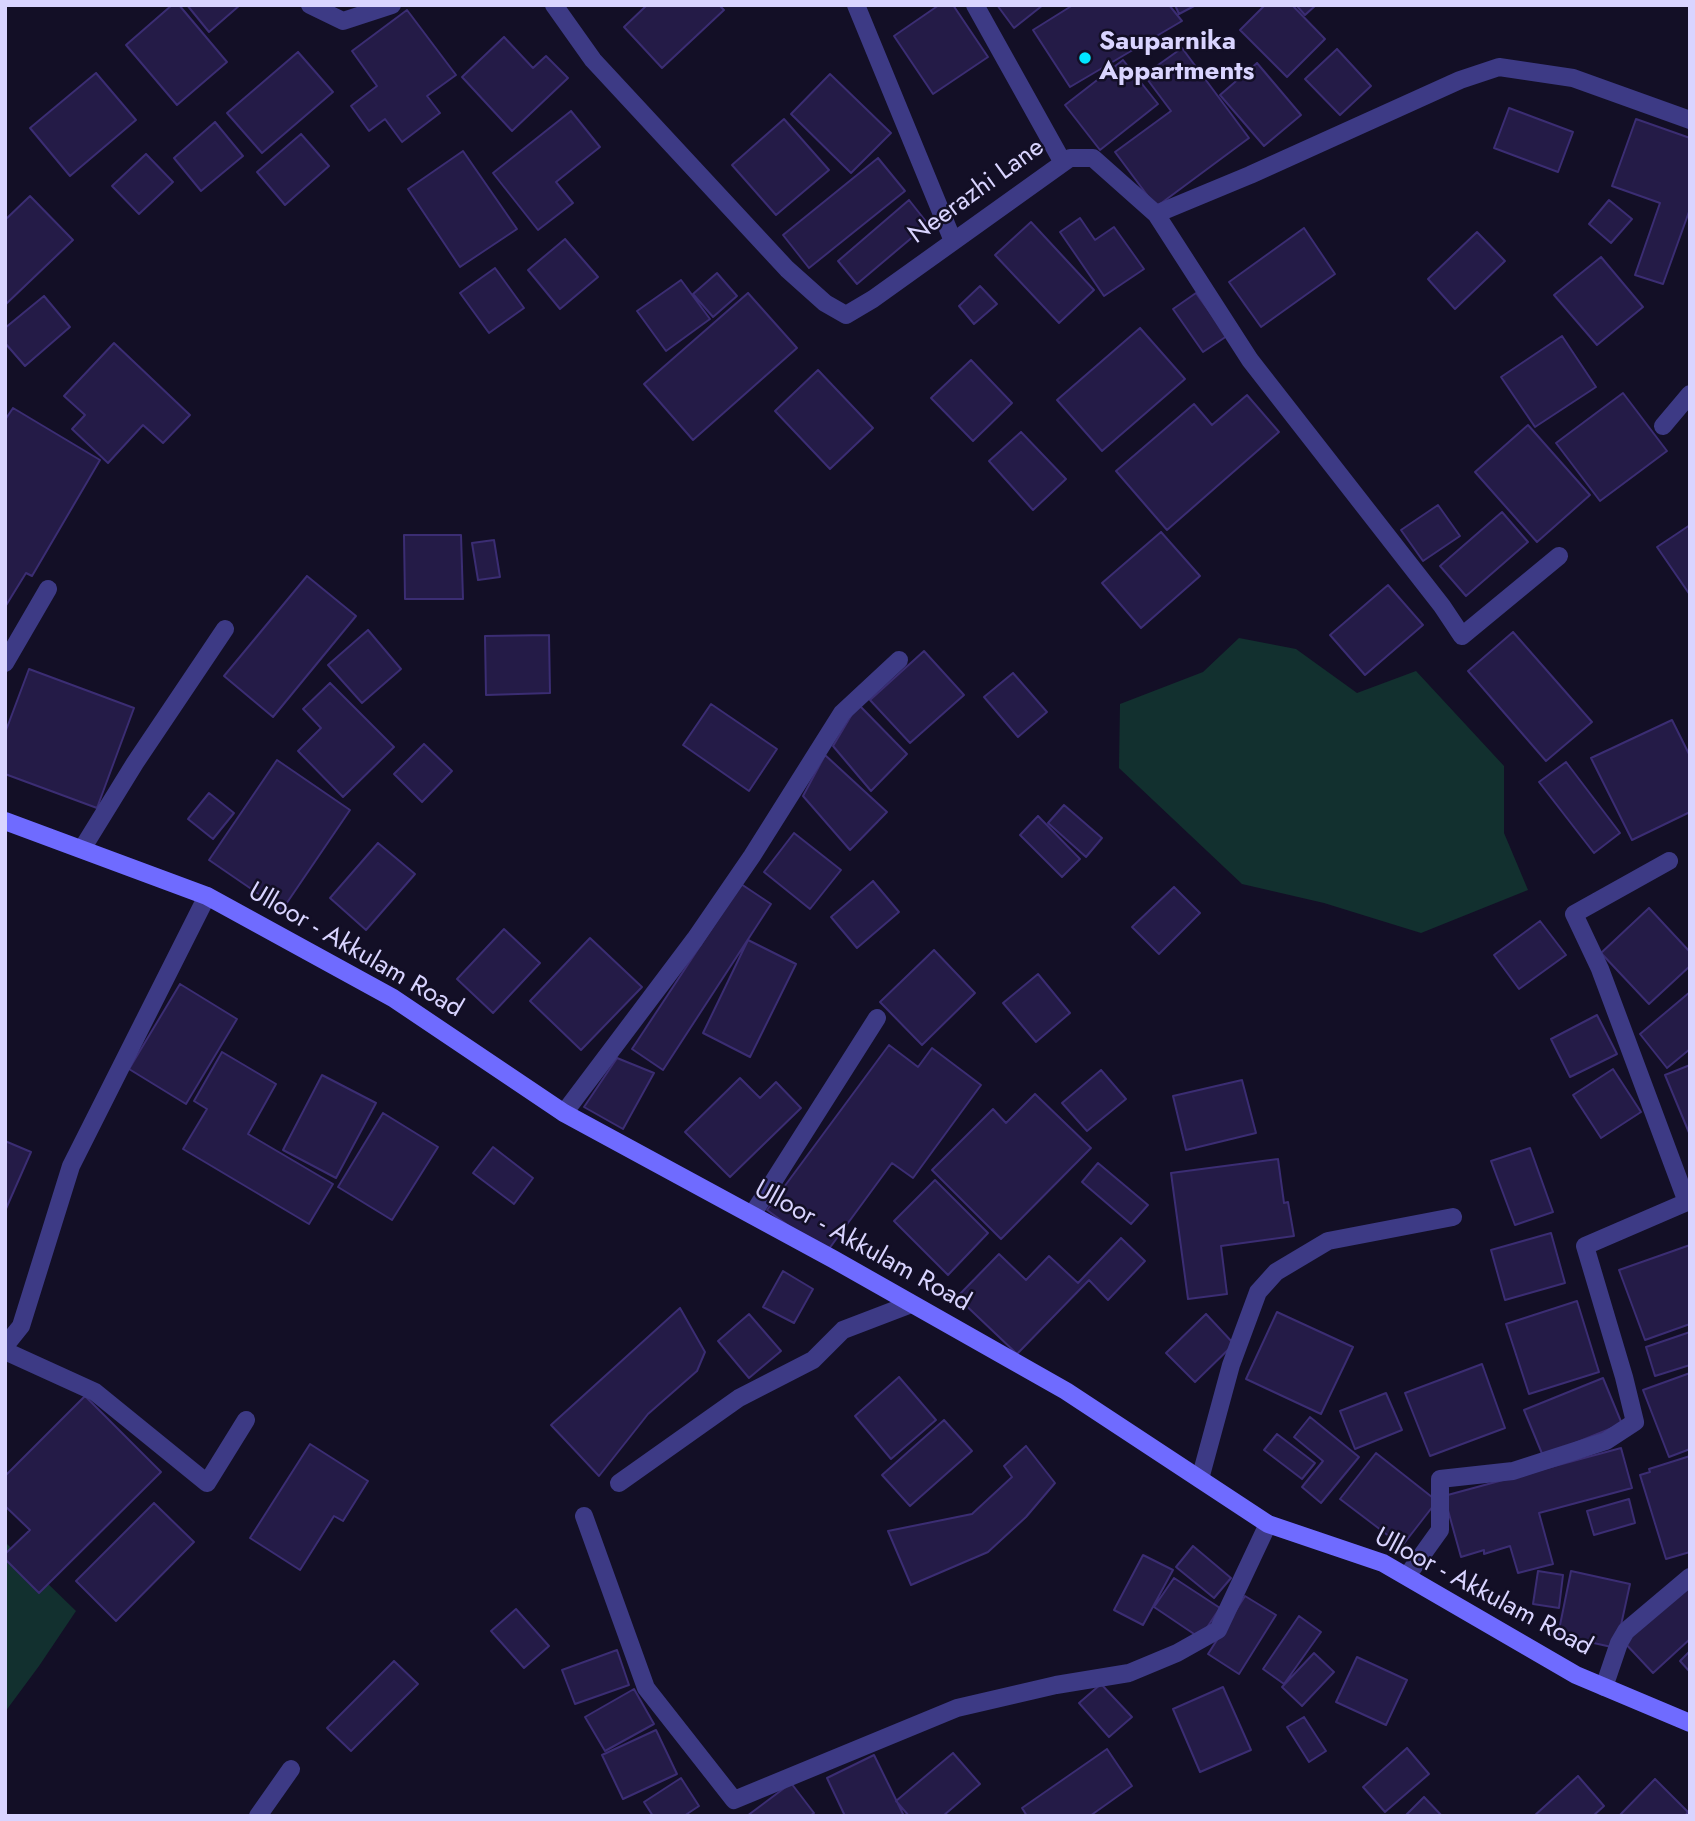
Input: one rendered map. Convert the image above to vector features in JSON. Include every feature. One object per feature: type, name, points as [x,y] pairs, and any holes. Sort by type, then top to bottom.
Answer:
[{"type":"main road","name":"Ulloor - Akkulam Road","points":[[5,821],[207,896],[393,998],[564,1113],[1066,1391],[1268,1524],[1383,1563],[1576,1675],[1690,1723]]},
{"type":"street","points":[[310,5],[343,21],[392,5]]},
{"type":"street","name":"Neerazhi Lane","points":[[554,5],[593,60],[787,269],[825,303],[846,315],[873,299],[1062,162],[1078,156],[1093,158],[1156,214],[1250,360],[1442,606],[1462,636],[1559,555]]},
{"type":"street","points":[[856,5],[953,241]]},
{"type":"street","points":[[975,5],[1062,162]]},
{"type":"street","points":[[1156,214],[1250,175],[1460,80],[1499,67],[1573,78],[1690,120]]},
{"type":"street","points":[[1663,426],[1690,394]]},
{"type":"street","points":[[5,663],[48,589]]},
{"type":"street","points":[[82,849],[135,763],[225,629]]},
{"type":"street","points":[[564,1113],[695,939],[752,856],[842,713],[899,660]]},
{"type":"street","points":[[1407,1576],[1440,1530],[1440,1479],[1513,1471],[1606,1441],[1635,1422],[1585,1247],[1687,1202],[1600,969],[1574,915],[1669,861]]},
{"type":"street","points":[[207,896],[71,1166],[21,1326],[5,1349],[95,1392],[207,1483],[247,1420]]},
{"type":"street","points":[[752,1215],[877,1017]]},
{"type":"street","points":[[1200,1479],[1231,1365],[1258,1292],[1276,1272],[1328,1241],[1453,1217]]},
{"type":"street","points":[[619,1483],[739,1398],[813,1360],[843,1330],[911,1304]]},
{"type":"street","points":[[584,1516],[646,1688],[734,1800],[957,1708],[1056,1685],[1129,1673],[1177,1653],[1218,1630],[1268,1524]]},
{"type":"street","points":[[1604,1687],[1619,1643],[1626,1631],[1690,1577]]},
{"type":"street","points":[[258,1816],[291,1769]]},
{"type":"green space","points":[[1239,638],[1296,649],[1357,693],[1416,671],[1504,766],[1504,833],[1528,890],[1421,933],[1324,903],[1242,884],[1119,768],[1120,704],[1203,672]]},
{"type":"green space","points":[[5,1542],[76,1611],[5,1712]]},
{"type":"building","points":[[172,5],[179,5],[227,62],[177,105],[126,45]]},
{"type":"building","points":[[187,5],[240,5],[209,32]]},
{"type":"building","points":[[647,5],[719,5],[724,10],[662,68],[624,27]]},
{"type":"building","points":[[939,5],[953,5],[988,57],[933,94],[894,36]]},
{"type":"building","points":[[997,5],[1043,5],[1014,28]]},
{"type":"building","name":"Sauparnika Appartments","points":[[1073,5],[1169,5],[1182,21],[1070,87],[1033,30]]},
{"type":"building","points":[[1175,5],[1196,5],[1179,14]]},
{"type":"building","points":[[1265,5],[1292,5],[1325,39],[1287,77],[1240,30]]},
{"type":"building","points":[[1296,5],[1316,5],[1305,15]]},
{"type":"building","points":[[407,10],[456,75],[427,96],[440,113],[402,142],[385,119],[369,131],[351,106],[377,86],[352,51]]},
{"type":"building","points":[[504,37],[533,68],[546,56],[568,78],[512,131],[462,77]]},
{"type":"building","points":[[1182,48],[1249,138],[1156,207],[1115,152],[1171,111],[1144,75]]},
{"type":"building","points":[[1337,49],[1371,86],[1340,115],[1305,79]]},
{"type":"building","points":[[298,52],[333,92],[262,153],[227,113]]},
{"type":"building","points":[[1123,60],[1158,104],[1100,150],[1065,105]]},
{"type":"building","points":[[1257,63],[1301,115],[1264,146],[1220,95]]},
{"type":"building","points":[[96,73],[136,120],[70,176],[30,128]]},
{"type":"building","points":[[830,74],[891,133],[851,173],[791,114]]},
{"type":"building","points":[[1509,108],[1573,132],[1558,172],[1494,148]]},
{"type":"building","points":[[571,111],[600,147],[556,182],[573,203],[538,230],[493,173]]},
{"type":"building","points":[[784,119],[829,170],[776,215],[732,165]]},
{"type":"building","points":[[1636,119],[1690,138],[1690,209],[1663,284],[1635,275],[1660,203],[1612,186]]},
{"type":"building","points":[[215,122],[243,156],[201,191],[174,158]]},
{"type":"building","points":[[301,134],[329,166],[285,205],[257,172]]},
{"type":"building","points":[[463,151],[517,229],[460,267],[408,189]]},
{"type":"building","points":[[146,154],[173,182],[139,214],[112,186]]},
{"type":"building","points":[[878,158],[905,191],[809,268],[783,235]]},
{"type":"building","points":[[30,196],[73,240],[5,305],[5,220]]},
{"type":"building","points":[[909,200],[928,224],[857,284],[838,261]]},
{"type":"building","points":[[1609,200],[1632,219],[1611,243],[1589,224]]},
{"type":"building","points":[[1080,218],[1095,240],[1114,227],[1144,269],[1104,296],[1060,232]]},
{"type":"building","points":[[1031,222],[1094,290],[1059,323],[995,255]]},
{"type":"building","points":[[1304,228],[1335,274],[1261,327],[1229,282]]},
{"type":"building","points":[[1477,232],[1505,261],[1455,309],[1428,279]]},
{"type":"building","points":[[565,239],[598,277],[560,309],[528,270]]},
{"type":"building","points":[[1601,257],[1643,307],[1597,345],[1554,295]]},
{"type":"building","points":[[495,268],[524,308],[489,333],[460,293]]},
{"type":"building","points":[[717,273],[737,296],[713,317],[693,294]]},
{"type":"building","points":[[681,280],[710,319],[666,351],[637,311]]},
{"type":"building","points":[[980,286],[997,304],[974,324],[959,306]]},
{"type":"building","points":[[748,293],[797,348],[693,440],[644,384]]},
{"type":"building","points":[[1196,293],[1227,336],[1203,352],[1173,309]]},
{"type":"building","points":[[44,296],[70,327],[25,366],[5,343],[5,328]]},
{"type":"building","points":[[1140,328],[1185,379],[1102,451],[1057,400]]},
{"type":"building","points":[[1562,336],[1596,387],[1535,427],[1501,377]]},
{"type":"building","points":[[114,343],[190,415],[163,443],[143,425],[108,463],[72,429],[85,415],[64,396]]},
{"type":"building","points":[[971,360],[1012,403],[973,441],[931,398]]},
{"type":"building","points":[[818,370],[873,428],[830,469],[775,411]]},
{"type":"building","points":[[1623,393],[1667,451],[1600,501],[1556,443]]},
{"type":"building","points":[[1247,395],[1279,432],[1167,530],[1116,471],[1194,404],[1212,425]]},
{"type":"building","points":[[13,408],[100,460],[32,576],[26,573],[5,607],[5,420]]},
{"type":"building","points":[[1528,425],[1590,495],[1537,542],[1475,472]]},
{"type":"building","points":[[1021,432],[1066,479],[1033,510],[989,461]]},
{"type":"building","points":[[1438,505],[1460,536],[1423,561],[1401,530]]},
{"type":"building","points":[[1502,512],[1528,542],[1466,596],[1440,566]]},
{"type":"building","points":[[1690,525],[1690,595],[1657,547]]},
{"type":"building","points":[[1161,532],[1200,576],[1141,628],[1102,583]]},
{"type":"building","points":[[404,535],[461,535],[463,599],[405,599]]},
{"type":"building","points":[[494,540],[500,577],[478,580],[472,543]]},
{"type":"building","points":[[307,576],[356,616],[273,717],[224,676]]},
{"type":"building","points":[[1388,585],[1423,625],[1365,675],[1330,635]]},
{"type":"building","points":[[368,630],[401,669],[362,703],[328,665]]},
{"type":"building","points":[[1513,632],[1592,722],[1546,761],[1468,671]]},
{"type":"building","points":[[549,635],[550,693],[486,695],[485,636]]},
{"type":"building","points":[[924,651],[964,695],[910,743],[870,700]]},
{"type":"building","points":[[29,669],[134,708],[97,808],[5,774],[5,733]]},
{"type":"building","points":[[1013,673],[1047,712],[1018,737],[984,697]]},
{"type":"building","points":[[330,683],[394,747],[343,797],[298,751],[321,728],[303,709]]},
{"type":"building","points":[[711,704],[777,749],[749,791],[683,745]]},
{"type":"building","points":[[858,704],[907,754],[871,791],[833,746]]},
{"type":"building","points":[[1672,720],[1690,756],[1690,812],[1632,840],[1591,758]]},
{"type":"building","points":[[424,744],[452,771],[422,802],[394,774]]},
{"type":"building","points":[[825,755],[887,812],[850,850],[803,796]]},
{"type":"building","points":[[277,760],[350,810],[282,910],[209,860]]},
{"type":"building","points":[[1566,762],[1620,833],[1594,853],[1539,782]]},
{"type":"building","points":[[209,793],[234,813],[213,839],[188,819]]},
{"type":"building","points":[[1064,805],[1102,838],[1086,857],[1048,823]]},
{"type":"building","points":[[1038,816],[1080,859],[1062,877],[1020,835]]},
{"type":"building","points":[[794,833],[841,870],[810,909],[764,872]]},
{"type":"building","points":[[378,843],[415,874],[366,930],[330,898]]},
{"type":"building","points":[[873,881],[899,912],[857,948],[831,917]]},
{"type":"building","points":[[741,884],[771,904],[663,1070],[632,1049]]},
{"type":"building","points":[[1174,887],[1200,913],[1159,954],[1132,927]]},
{"type":"building","points":[[1649,908],[1690,952],[1690,966],[1649,1004],[1601,953]]},
{"type":"building","points":[[1540,921],[1566,955],[1519,989],[1494,955]]},
{"type":"building","points":[[504,929],[540,963],[493,1013],[457,979]]},
{"type":"building","points":[[590,938],[642,987],[581,1050],[530,1001]]},
{"type":"building","points":[[748,940],[796,964],[750,1057],[703,1033]]},
{"type":"building","points":[[934,950],[975,993],[922,1045],[880,1002]]},
{"type":"building","points":[[1038,974],[1070,1013],[1036,1042],[1003,1003]]},
{"type":"building","points":[[180,984],[237,1019],[186,1104],[129,1069]]},
{"type":"building","points":[[1690,992],[1690,1049],[1667,1068],[1640,1034]]},
{"type":"building","points":[[1597,1015],[1617,1054],[1570,1077],[1551,1039]]},
{"type":"building","points":[[889,1045],[918,1067],[932,1048],[981,1085],[913,1178],[892,1163],[826,1253],[767,1210]]},
{"type":"building","points":[[222,1052],[276,1084],[248,1134],[333,1184],[309,1224],[183,1149],[207,1109],[194,1101]]},
{"type":"building","points":[[617,1058],[654,1073],[623,1129],[584,1107]]},
{"type":"building","points":[[1690,1065],[1690,1135],[1665,1075]]},
{"type":"building","points":[[1613,1069],[1641,1112],[1601,1138],[1573,1095]]},
{"type":"building","points":[[1101,1070],[1126,1099],[1087,1131],[1062,1103]]},
{"type":"building","points":[[322,1075],[376,1103],[336,1178],[283,1150]]},
{"type":"building","points":[[740,1078],[760,1098],[776,1082],[801,1108],[730,1177],[685,1132]]},
{"type":"building","points":[[1242,1080],[1256,1133],[1186,1150],[1173,1096]]},
{"type":"building","points":[[1035,1094],[1091,1148],[1001,1239],[932,1170],[993,1109],[1006,1123]]},
{"type":"building","points":[[383,1113],[438,1147],[392,1220],[338,1187]]},
{"type":"building","points":[[5,1141],[31,1152],[5,1211]]},
{"type":"building","points":[[493,1147],[533,1178],[514,1204],[473,1173]]},
{"type":"building","points":[[1530,1148],[1553,1212],[1515,1225],[1491,1161]]},
{"type":"building","points":[[1278,1159],[1284,1203],[1288,1202],[1294,1236],[1221,1246],[1227,1294],[1188,1299],[1171,1173]]},
{"type":"building","points":[[1098,1163],[1148,1205],[1131,1224],[1082,1182]]},
{"type":"building","points":[[935,1180],[988,1233],[948,1275],[894,1221]]},
{"type":"building","points":[[1551,1233],[1565,1283],[1505,1300],[1491,1250]]},
{"type":"building","points":[[1121,1238],[1145,1261],[1108,1300],[1089,1280],[1017,1354],[957,1297],[999,1254],[1026,1280],[1049,1256],[1078,1283]]},
{"type":"building","points":[[1690,1245],[1690,1324],[1645,1340],[1619,1270]]},
{"type":"building","points":[[783,1271],[813,1289],[794,1323],[763,1307]]},
{"type":"building","points":[[1577,1301],[1599,1372],[1529,1394],[1506,1324]]},
{"type":"building","points":[[680,1308],[705,1352],[697,1371],[648,1414],[599,1476],[551,1425]]},
{"type":"building","points":[[1277,1312],[1353,1347],[1321,1414],[1246,1379]]},
{"type":"building","points":[[749,1314],[781,1351],[749,1378],[718,1341]]},
{"type":"building","points":[[1206,1314],[1234,1344],[1195,1382],[1166,1353]]},
{"type":"building","points":[[1690,1332],[1690,1365],[1655,1376],[1646,1347]]},
{"type":"building","points":[[1482,1364],[1505,1428],[1430,1456],[1405,1393]]},
{"type":"building","points":[[1690,1373],[1690,1449],[1669,1457],[1643,1390]]},
{"type":"building","points":[[899,1377],[936,1420],[891,1459],[855,1416]]},
{"type":"building","points":[[1603,1378],[1622,1424],[1543,1456],[1524,1410]]},
{"type":"building","points":[[1386,1393],[1402,1430],[1355,1449],[1340,1411]]},
{"type":"building","points":[[85,1396],[161,1472],[39,1593],[5,1559],[5,1554],[30,1530],[5,1506],[5,1476]]},
{"type":"building","points":[[1310,1417],[1359,1457],[1321,1503],[1302,1487],[1323,1461],[1294,1437]]},
{"type":"building","points":[[944,1420],[972,1451],[910,1506],[882,1475]]},
{"type":"building","points":[[1277,1434],[1315,1463],[1302,1479],[1264,1450]]},
{"type":"building","points":[[310,1444],[368,1481],[343,1521],[334,1516],[300,1570],[250,1538]]},
{"type":"building","points":[[1026,1446],[1055,1483],[1026,1517],[988,1552],[911,1585],[888,1531],[972,1514],[1012,1477],[1004,1466]]},
{"type":"building","points":[[1621,1448],[1632,1488],[1539,1513],[1553,1564],[1518,1573],[1510,1546],[1484,1554],[1484,1550],[1461,1557],[1444,1496]]},
{"type":"building","points":[[1376,1453],[1437,1501],[1402,1546],[1340,1499]]},
{"type":"building","points":[[1690,1456],[1690,1552],[1666,1559],[1640,1475],[1650,1472],[1649,1469]]},
{"type":"building","points":[[1629,1499],[1635,1523],[1594,1535],[1587,1511]]},
{"type":"building","points":[[154,1503],[194,1542],[116,1621],[76,1581]]},
{"type":"building","points":[[1193,1546],[1231,1578],[1214,1598],[1176,1567]]},
{"type":"building","points":[[1143,1555],[1173,1570],[1143,1625],[1114,1610]]},
{"type":"building","points":[[1538,1571],[1563,1575],[1559,1608],[1533,1604]]},
{"type":"building","points":[[1571,1571],[1630,1584],[1616,1648],[1558,1635]]},
{"type":"building","points":[[1174,1578],[1220,1608],[1200,1638],[1154,1607]]},
{"type":"building","points":[[1684,1583],[1690,1589],[1690,1639],[1653,1673],[1622,1640]]},
{"type":"building","points":[[1245,1596],[1276,1615],[1239,1674],[1208,1654]]},
{"type":"building","points":[[516,1609],[549,1646],[524,1668],[491,1631]]},
{"type":"building","points":[[1299,1616],[1321,1632],[1284,1684],[1263,1669]]},
{"type":"building","points":[[617,1650],[629,1685],[575,1704],[562,1670]]},
{"type":"building","points":[[1690,1651],[1690,1672],[1680,1661]]},
{"type":"building","points":[[1314,1653],[1334,1672],[1302,1706],[1282,1687]]},
{"type":"building","points":[[1357,1657],[1407,1680],[1386,1725],[1336,1702]]},
{"type":"building","points":[[394,1661],[418,1684],[351,1751],[327,1728]]},
{"type":"building","points":[[1101,1684],[1132,1717],[1109,1737],[1079,1703]]},
{"type":"building","points":[[1223,1687],[1251,1750],[1200,1772],[1173,1709]]},
{"type":"building","points":[[634,1689],[654,1724],[605,1751],[585,1717]]},
{"type":"building","points":[[1304,1717],[1326,1751],[1309,1762],[1287,1727]]},
{"type":"building","points":[[656,1730],[677,1774],[623,1799],[602,1755]]},
{"type":"building","points":[[1407,1748],[1429,1774],[1385,1812],[1363,1787]]},
{"type":"building","points":[[1107,1749],[1132,1786],[1090,1816],[1027,1816],[1022,1808]]},
{"type":"building","points":[[953,1753],[980,1784],[943,1816],[909,1816],[896,1801]]},
{"type":"building","points":[[874,1755],[904,1816],[845,1816],[827,1778]]},
{"type":"building","points":[[1578,1776],[1604,1806],[1593,1816],[1534,1816]]},
{"type":"building","points":[[681,1778],[699,1806],[684,1816],[653,1816],[644,1802]]},
{"type":"building","points":[[1655,1779],[1688,1812],[1685,1816],[1619,1816]]},
{"type":"building","points":[[791,1783],[814,1813],[810,1816],[747,1816]]},
{"type":"building","points":[[1424,1797],[1442,1816],[1405,1816]]},
{"type":"place","name":"Sauparnika Appartments","points":[[1085,58]]}]
